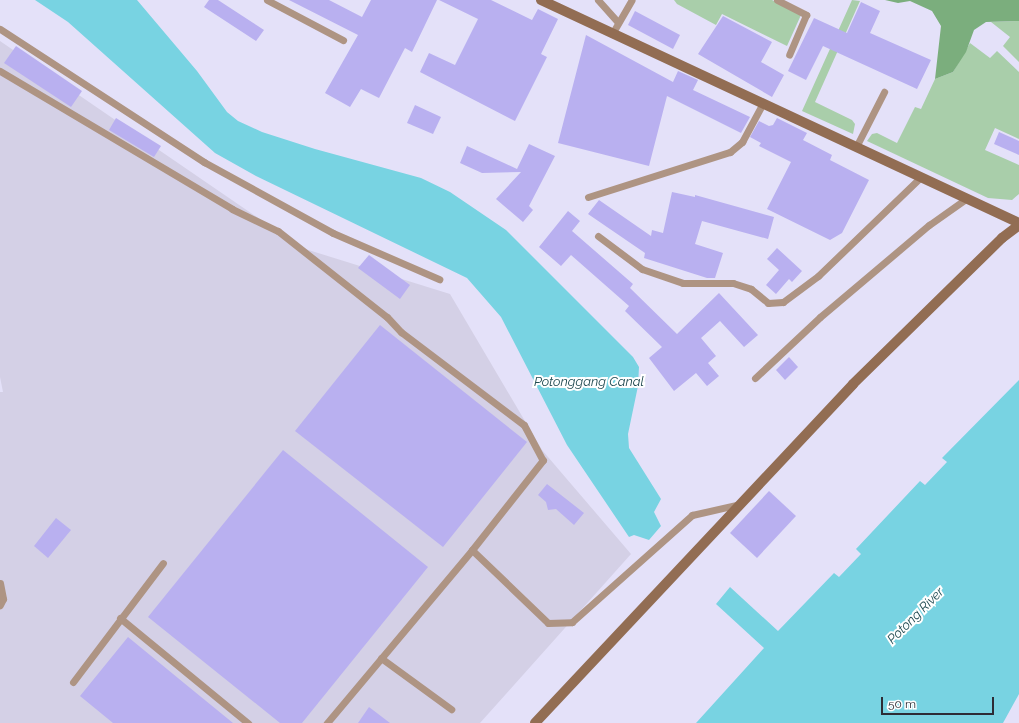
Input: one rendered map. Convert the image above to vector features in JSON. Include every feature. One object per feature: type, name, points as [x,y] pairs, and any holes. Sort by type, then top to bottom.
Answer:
[{"type":"main road","points":[[535,723],[853,384],[1002,238],[1019,224],[967,198],[541,0]]},
{"type":"lane","points":[[267,0],[343,40]]},
{"type":"lane","points":[[598,0],[618,22]]},
{"type":"lane","points":[[612,34],[632,0]]},
{"type":"lane","points":[[777,0],[806,15],[789,55]]},
{"type":"lane","points":[[0,28],[204,162],[333,232],[439,279]]},
{"type":"lane","points":[[0,71],[232,209],[278,231],[387,317],[401,332],[524,425],[543,460],[472,550],[328,723]]},
{"type":"lane","points":[[856,147],[884,92]]},
{"type":"lane","points":[[588,197],[730,152],[742,142],[763,103]]},
{"type":"lane","points":[[598,236],[642,269],[683,283],[733,283],[751,289],[768,303],[783,302],[818,276],[921,177]]},
{"type":"lane","points":[[755,378],[820,317],[929,224],[967,198]]},
{"type":"lane","points":[[472,550],[548,623],[572,622],[692,515],[740,504]]},
{"type":"lane","points":[[73,682],[163,562]]},
{"type":"lane","points":[[0,583],[3,599],[0,604]]},
{"type":"lane","points":[[120,618],[248,723]]},
{"type":"lane","points":[[381,658],[451,709]]},
{"type":"shaded area","points":[[0,41],[302,248],[450,294],[542,450],[631,554],[480,723],[0,723],[0,392],[3,392],[0,377]]},
{"type":"green space","points":[[674,0],[772,0],[801,15],[787,46],[722,14],[716,25],[677,4]]},
{"type":"green space","points":[[852,0],[860,1],[815,102],[852,120],[855,124],[853,134],[802,111]]},
{"type":"green space","points":[[885,0],[1019,0],[1019,21],[986,22],[974,30],[966,52],[953,72],[935,79],[941,26],[932,11],[910,1],[898,3]]},
{"type":"green space","points":[[1019,21],[1019,62],[1003,46],[1010,37],[991,22]]},
{"type":"green space","points":[[970,43],[990,58],[997,51],[1019,72],[1019,139],[995,128],[985,150],[1019,165],[1019,194],[1012,200],[988,198],[867,141],[872,134],[877,133],[897,143],[915,107],[921,109],[935,79],[953,72]]},
{"type":"water","name":"Potonggang Canal","points":[[35,0],[137,0],[197,71],[227,112],[238,121],[262,132],[315,149],[421,178],[450,192],[506,230],[633,357],[639,367],[638,386],[628,434],[629,448],[661,499],[654,512],[661,526],[649,540],[634,535],[629,537],[567,445],[501,317],[467,278],[256,176],[215,153],[68,22]]},
{"type":"water","name":"Potong River","points":[[1019,380],[1019,694],[1003,723],[696,723],[764,648],[716,604],[730,587],[778,631],[834,573],[839,577],[861,554],[856,549],[920,481],[925,485],[947,462],[942,458]]},
{"type":"building","points":[[209,0],[218,0],[264,30],[256,41],[204,7]]},
{"type":"building","points":[[289,0],[329,0],[362,17],[371,0],[437,0],[412,52],[405,48],[379,98],[361,89],[350,107],[325,93],[358,35]]},
{"type":"building","points":[[439,0],[491,0],[532,20],[538,9],[558,19],[541,54],[547,57],[515,121],[420,72],[429,53],[455,65],[478,19]]},
{"type":"building","points":[[861,2],[880,11],[870,33],[931,60],[917,89],[823,46],[806,80],[788,71],[814,18],[847,33]]},
{"type":"building","points":[[635,11],[680,35],[673,49],[628,25]]},
{"type":"building","points":[[723,16],[772,42],[761,62],[784,75],[772,97],[698,54]]},
{"type":"building","points":[[586,35],[673,82],[678,71],[698,80],[693,90],[750,117],[741,133],[667,96],[649,166],[558,143]]},
{"type":"building","points":[[16,46],[82,91],[71,107],[4,63]]},
{"type":"building","points":[[415,105],[441,117],[433,134],[407,123]]},
{"type":"building","points":[[116,118],[161,146],[154,157],[109,130]]},
{"type":"building","points":[[777,118],[807,133],[803,140],[832,155],[830,160],[869,180],[842,233],[830,240],[767,209],[791,162],[759,146],[761,143],[750,137],[759,121],[769,126],[773,125]]},
{"type":"building","points":[[999,132],[1019,141],[1019,155],[994,144]]},
{"type":"building","points":[[529,144],[555,156],[529,206],[533,210],[523,222],[496,199],[521,172],[482,173],[460,163],[467,146],[517,169]]},
{"type":"building","points":[[672,192],[695,197],[695,195],[774,217],[768,239],[702,221],[695,244],[723,253],[715,278],[707,278],[644,258],[645,253],[588,214],[599,200],[651,236],[652,230],[663,233]]},
{"type":"building","points":[[568,211],[580,221],[572,231],[633,284],[630,288],[677,334],[719,293],[758,335],[744,347],[720,321],[701,338],[716,356],[708,363],[719,376],[707,386],[696,373],[674,391],[649,358],[662,347],[625,311],[629,306],[571,255],[561,266],[539,247]]},
{"type":"building","points":[[777,248],[802,271],[792,282],[789,279],[776,294],[766,285],[779,270],[767,259]]},
{"type":"building","points":[[369,255],[410,285],[400,299],[358,268]]},
{"type":"building","points":[[380,325],[527,442],[443,547],[295,431]]},
{"type":"building","points":[[789,357],[798,367],[785,380],[776,370]]},
{"type":"building","points":[[283,450],[428,567],[302,723],[280,723],[148,617]]},
{"type":"building","points":[[547,484],[584,513],[574,525],[556,509],[548,510],[546,502],[538,495]]},
{"type":"building","points":[[769,491],[796,516],[757,558],[730,533]]},
{"type":"building","points":[[56,518],[71,530],[48,558],[34,546]]},
{"type":"building","points":[[128,637],[233,723],[113,723],[80,696]]},
{"type":"building","points":[[369,707],[390,723],[358,723]]}]
